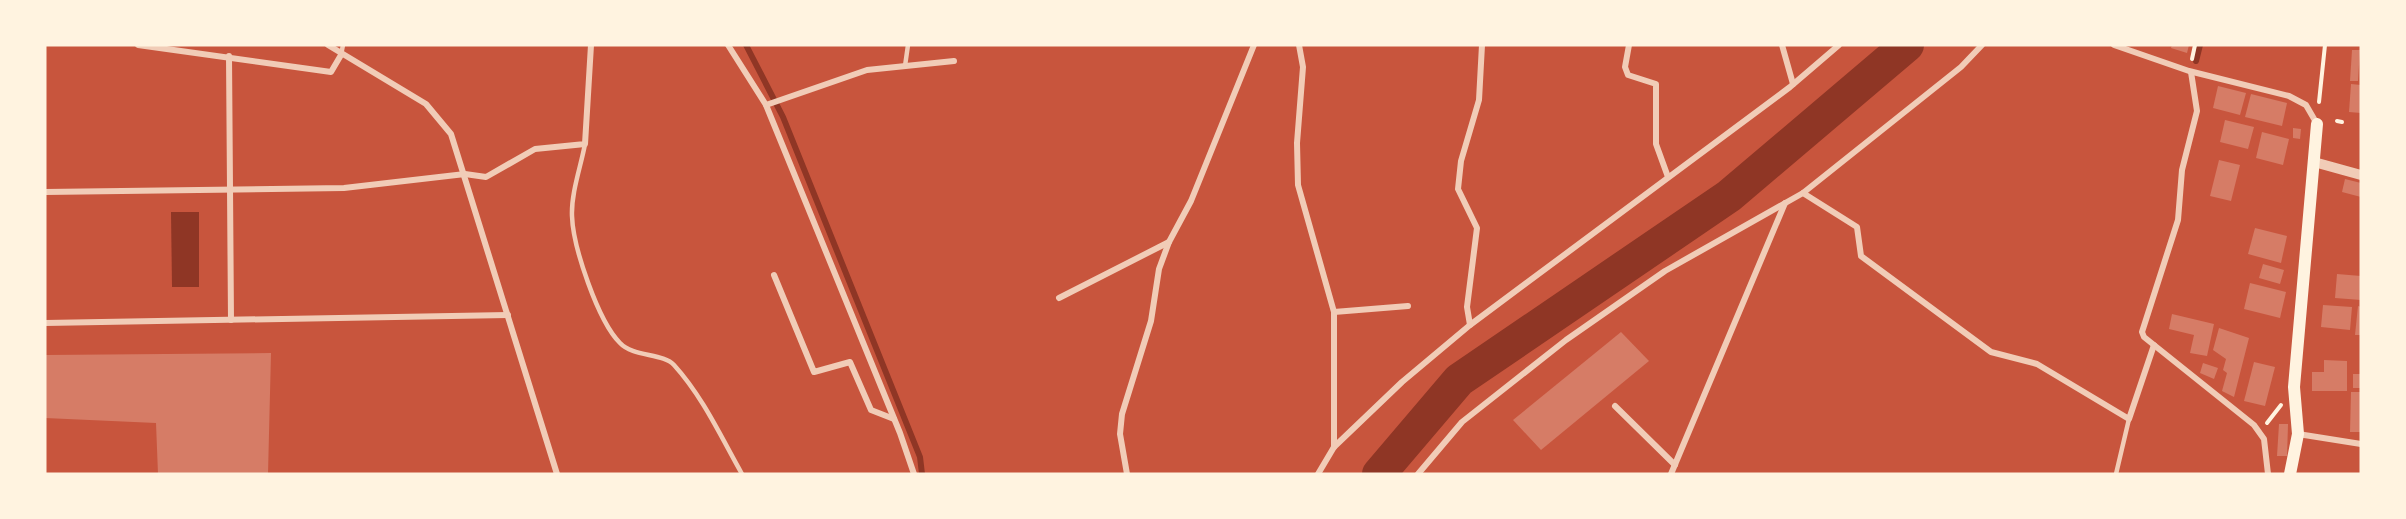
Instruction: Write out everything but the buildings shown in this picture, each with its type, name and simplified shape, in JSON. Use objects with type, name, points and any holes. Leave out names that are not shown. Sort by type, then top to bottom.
[{"type":"main road","points":[[2290,474],[2298,434],[2294,387],[2318,124]]},
{"type":"street","points":[[138,45],[331,72],[341,55]]},
{"type":"street","points":[[327,45],[426,104],[451,134],[557,474]]},
{"type":"street","points":[[45,192],[344,188],[465,174],[486,177],[535,148],[585,144],[591,45]]},
{"type":"street","points":[[728,45],[766,105],[894,419],[914,474]]},
{"type":"street","points":[[1127,474],[1120,434],[1122,414],[1151,321],[1160,269],[1169,242],[1191,201],[1254,45]]},
{"type":"street","points":[[1299,45],[1303,68],[1297,143],[1298,185],[1334,312],[1334,447]]},
{"type":"street","points":[[1470,325],[1467,307],[1477,228],[1458,189],[1461,161],[1479,100],[1482,45]]},
{"type":"street","points":[[1629,45],[1625,67],[1628,75],[1656,84],[1656,144],[1668,177]]},
{"type":"street","points":[[1782,45],[1793,84]]},
{"type":"street","points":[[1318,474],[1334,447],[1402,382],[1470,325],[1793,84],[1839,45]]},
{"type":"street","points":[[1418,474],[1462,422],[1566,340],[1665,271],[1803,193],[1961,67],[1982,45]]},
{"type":"street","points":[[2114,45],[2191,72],[2289,96],[2306,105],[2318,124]]},
{"type":"street","points":[[229,56],[232,190],[231,320]]},
{"type":"street","points":[[766,105],[867,70],[954,61]]},
{"type":"street","points":[[2191,72],[2197,111],[2182,170],[2178,220],[2142,332],[2144,338],[2254,425],[2264,439],[2268,474]]},
{"type":"street","points":[[2314,162],[2361,175]]},
{"type":"street","points":[[1803,193],[1857,227],[1861,256],[1991,352],[2037,364],[2129,419],[2154,345]]},
{"type":"street","points":[[1671,474],[1785,203]]},
{"type":"street","points":[[1059,298],[1169,242]]},
{"type":"street","points":[[774,275],[814,372],[850,362],[871,410],[894,419]]},
{"type":"street","points":[[1334,312],[1408,306]]},
{"type":"street","points":[[45,323],[508,315]]},
{"type":"street","points":[[1615,406],[1675,465]]},
{"type":"street","points":[[2298,434],[2361,444]]},
{"type":"lane","points":[[341,55],[344,45]]},
{"type":"lane","points":[[905,66],[908,45]]},
{"type":"lane","points":[[585,144],[572,215],[576,238],[597,310],[620,343],[632,351],[672,363],[706,410],[742,474]]},
{"type":"lane","points":[[2116,474],[2129,419]]},
{"type":"path","points":[[2318,124],[2325,45]]},
{"type":"path","points":[[2259,433],[2294,387]]},
{"type":"shaded area","points":[[171,212],[199,212],[199,287],[172,287]]},
{"type":"waterway","points":[[746,45],[783,117],[920,457],[922,474]]},
{"type":"waterway","points":[[1379,474],[1459,380],[1729,196],[1907,45]]},
{"type":"waterway","points":[[2196,61],[2200,45]]}]
